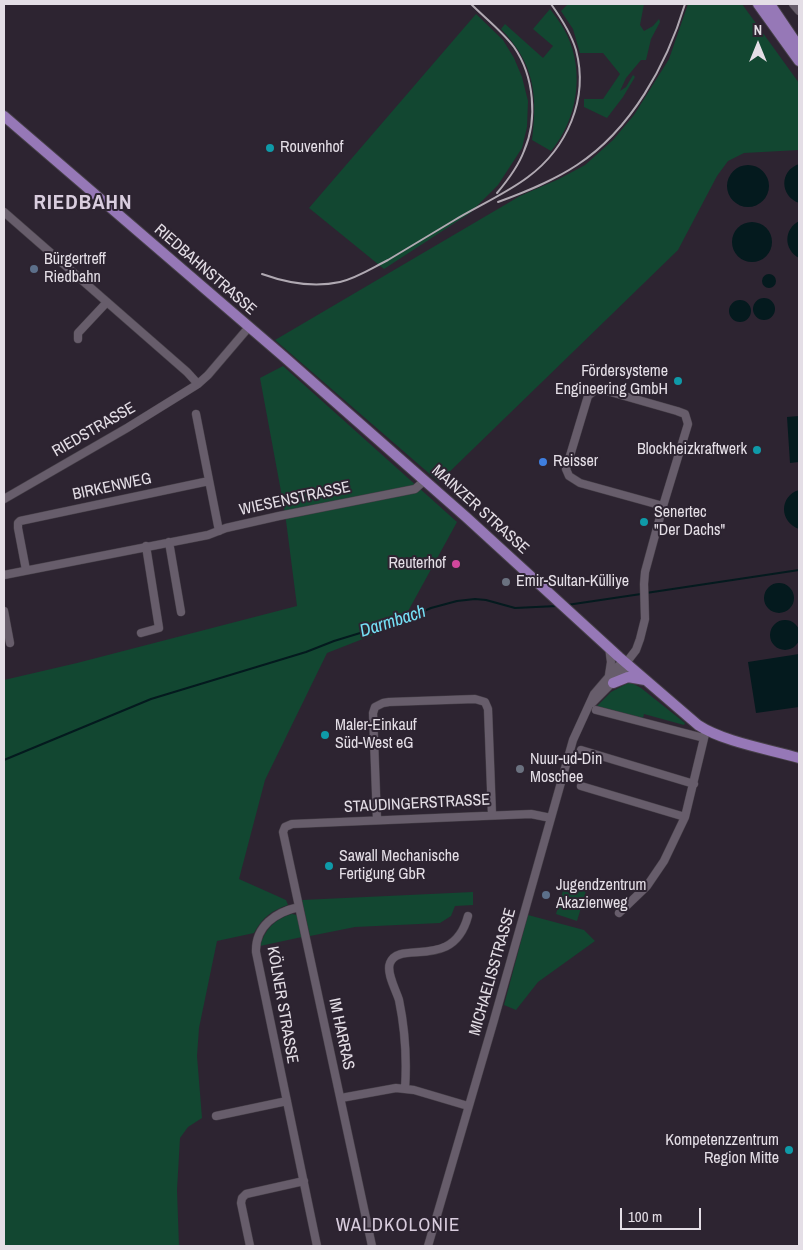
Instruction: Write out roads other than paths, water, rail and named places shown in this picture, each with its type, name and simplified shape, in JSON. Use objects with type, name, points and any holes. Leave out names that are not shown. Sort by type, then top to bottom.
[{"type":"main road","points":[[758,4],[799,61]]},
{"type":"main road","points":[[770,4],[799,47]]},
{"type":"main road","name":"RIEDBAHNSTRASSE","points":[[4,116],[274,348]]},
{"type":"main road","name":"MAINZER STRASSE","points":[[274,348],[569,609],[705,734],[727,738],[799,758]]},
{"type":"main road","points":[[611,679],[628,677],[646,680]]},
{"type":"street","points":[[793,4],[799,11]]},
{"type":"street","points":[[4,212],[198,384]]},
{"type":"street","points":[[78,340],[78,333],[107,302]]},
{"type":"street","name":"RIEDSTRASSE","points":[[4,500],[198,384],[249,327]]},
{"type":"street","name":"MICHAELISSTRASSE","points":[[428,1246],[525,914],[573,740],[588,707],[611,679],[624,671],[626,663],[636,650],[644,628],[645,572],[688,424],[684,414],[677,410],[600,389],[594,391],[588,396],[566,469],[569,476],[580,483],[663,506]]},
{"type":"street","points":[[196,414],[219,531]]},
{"type":"street","name":"BIRKENWEG","points":[[26,570],[18,528],[20,521],[209,481]]},
{"type":"street","name":"WIESENSTRASSE","points":[[4,575],[208,535],[226,528],[279,516],[414,489],[424,481]]},
{"type":"street","points":[[169,542],[181,612]]},
{"type":"street","points":[[141,633],[159,628],[146,546]]},
{"type":"street","points":[[4,611],[10,643]]},
{"type":"street","points":[[610,647],[611,679]]},
{"type":"street","points":[[377,820],[373,713],[375,707],[382,703],[476,699],[485,702],[488,709],[492,815]]},
{"type":"street","points":[[596,710],[705,734],[685,817],[664,861],[647,886],[619,913]]},
{"type":"street","points":[[581,750],[694,784]]},
{"type":"street","points":[[581,786],[685,817]]},
{"type":"street","name":"STAUDINGERSTRASSE","points":[[285,827],[292,824],[492,815],[532,814],[551,818]]},
{"type":"street","name":"IM HARRAS","points":[[285,827],[283,832],[372,1246]]},
{"type":"street","name":"KÖLNER STRASSE","points":[[300,907],[285,911],[270,920],[260,932],[256,944],[258,964],[317,1246]]},
{"type":"street","points":[[405,1089],[406,1055],[403,1023],[390,973],[390,964],[393,958],[399,954],[433,951],[447,947],[462,933],[468,916]]},
{"type":"street","points":[[341,1098],[385,1089],[405,1089],[427,1093],[468,1106]]},
{"type":"street","points":[[216,1116],[286,1101]]},
{"type":"street","points":[[250,1246],[241,1203],[242,1198],[246,1194],[304,1181]]},
{"type":"waterway","name":"Darmbach","points":[[646,593],[799,570]]},
{"type":"waterway","name":"Darmbach","points":[[567,605],[641,594]]},
{"type":"waterway","name":"Darmbach","points":[[4,760],[151,699],[306,652],[334,641],[406,619],[431,608],[457,601],[475,599],[515,608],[557,606]]},
{"type":"railway","points":[[471,4],[514,47],[526,71],[532,98],[531,125],[524,151],[512,173],[497,193]]},
{"type":"railway","points":[[262,274],[291,282],[320,285],[352,278],[388,260],[511,189],[542,165],[554,152],[572,121],[577,104],[579,86],[579,68],[574,44],[551,4]]},
{"type":"railway","points":[[498,202],[539,186],[568,171],[614,134],[644,94],[657,72],[668,50],[685,4]]},
{"type":"place","name":"Rouvenhof","points":[[270,148]]},
{"type":"place","name":"Bürgertreff Riedbahn","points":[[34,269]]},
{"type":"place","name":"Fördersysteme Engineering GmbH","points":[[678,381]]},
{"type":"place","name":"Blockheizkraftwerk","points":[[757,450]]},
{"type":"place","name":"Reisser","points":[[543,462]]},
{"type":"place","name":"Senertec \"Der Dachs\"","points":[[644,522]]},
{"type":"place","name":"Reuterhof","points":[[456,564]]},
{"type":"place","name":"Emir-Sultan-Külliye","points":[[506,582]]},
{"type":"place","name":"Maler-Einkauf Süd-West eG","points":[[325,735]]},
{"type":"place","name":"Nuur-ud-Din Moschee","points":[[520,769]]},
{"type":"place","name":"Sawall Mechanische Fertigung GbR","points":[[329,866]]},
{"type":"place","name":"Jugendzentrum Akazienweg","points":[[546,895]]},
{"type":"place","name":"Kompetenzzentrum Region Mitte","points":[[789,1150]]},
{"type":"district","name":"RIEDBAHN","points":[[83,203]]},
{"type":"district","name":"WALDKOLONIE","points":[[398,1226]]}]
